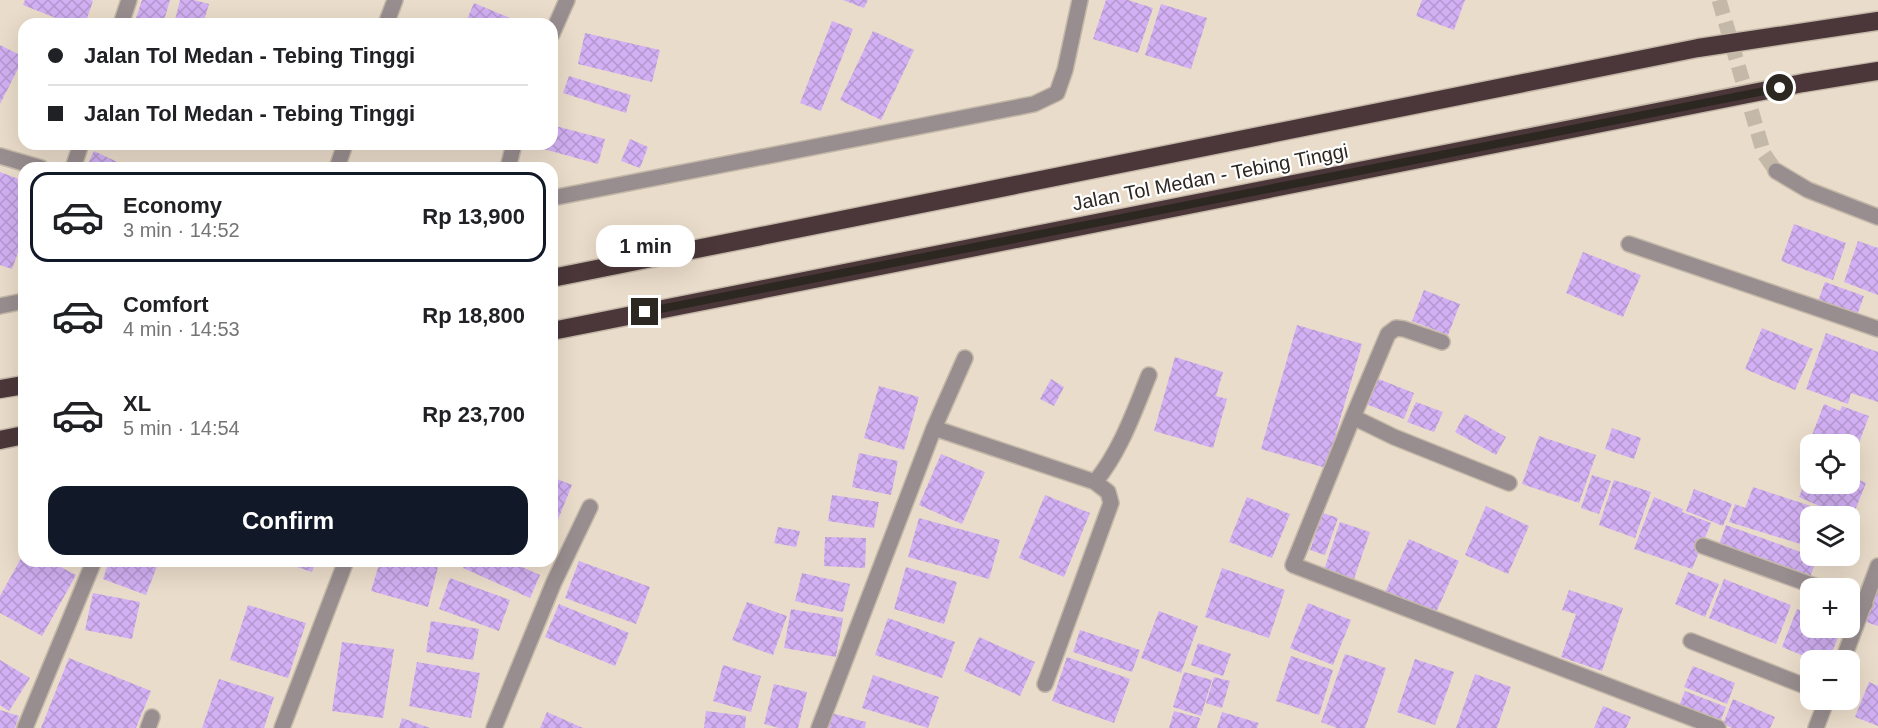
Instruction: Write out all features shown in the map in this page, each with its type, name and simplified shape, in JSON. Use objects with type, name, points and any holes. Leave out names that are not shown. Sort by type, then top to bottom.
[{"type":"highway","name":"Jalan Tol Medan - Tebing Tinggi","points":[[558,277],[1686,50],[1878,21]]},
{"type":"highway","name":"Jalan Tol Medan - Tebing Tinggi","points":[[558,330],[1792,85],[1878,71]]},
{"type":"highway","points":[[0,389],[18,386]]},
{"type":"highway","points":[[0,440],[18,436]]},
{"type":"street","points":[[123,18],[129,0]]},
{"type":"street","points":[[388,18],[395,0]]},
{"type":"street","points":[[558,20],[567,0]]},
{"type":"street","points":[[558,197],[1034,104],[1057,93],[1065,70],[1080,0]]},
{"type":"street","points":[[0,156],[20,162]]},
{"type":"street","points":[[1776,171],[1808,190],[1878,217]]},
{"type":"street","points":[[1629,244],[1878,329]]},
{"type":"street","points":[[0,306],[18,302]]},
{"type":"street","points":[[1442,342],[1404,329],[1396,328],[1388,334],[1293,565],[1718,728]]},
{"type":"street","points":[[819,728],[934,428],[965,358]]},
{"type":"street","points":[[1095,483],[1104,472],[1127,428],[1149,375]]},
{"type":"street","points":[[1353,417],[1394,437],[1509,483]]},
{"type":"street","points":[[934,428],[1095,483],[1108,492],[1112,503],[1045,684]]},
{"type":"street","points":[[494,728],[554,582],[590,507]]},
{"type":"street","points":[[1703,546],[1800,581]]},
{"type":"street","points":[[1847,650],[1878,566]]},
{"type":"street","points":[[25,728],[92,567]]},
{"type":"street","points":[[282,728],[344,567]]},
{"type":"street","points":[[1860,602],[1865,604]]},
{"type":"street","points":[[1691,641],[1800,684]]},
{"type":"street","points":[[1816,728],[1823,710]]},
{"type":"building","points":[[25,0],[93,1],[87,18],[56,18],[23,5]]},
{"type":"building","points":[[142,0],[170,0],[165,18],[136,18]]},
{"type":"building","points":[[180,0],[194,0],[209,4],[205,18],[176,18]]},
{"type":"building","points":[[843,0],[868,0],[864,8]]},
{"type":"building","points":[[1106,0],[1128,0],[1153,8],[1138,53],[1093,39]]},
{"type":"building","points":[[1422,0],[1465,0],[1454,30],[1416,16]]},
{"type":"building","points":[[474,3],[510,18],[468,18]]},
{"type":"building","points":[[1161,4],[1207,18],[1191,69],[1145,55]]},
{"type":"building","points":[[832,21],[853,29],[821,111],[800,103]]},
{"type":"building","points":[[873,31],[914,50],[881,120],[840,100]]},
{"type":"building","points":[[585,33],[660,50],[652,82],[578,64]]},
{"type":"building","points":[[0,45],[18,54],[18,69],[0,104]]},
{"type":"building","points":[[569,76],[631,95],[626,113],[563,93]]},
{"type":"building","points":[[558,127],[605,139],[598,164],[547,150],[558,150]]},
{"type":"building","points":[[630,139],[648,147],[640,168],[621,161]]},
{"type":"building","points":[[94,151],[117,162],[89,162]]},
{"type":"building","points":[[0,172],[18,179],[18,252],[12,269],[0,265]]},
{"type":"building","points":[[1794,224],[1846,243],[1833,280],[1781,261]]},
{"type":"building","points":[[1858,241],[1878,248],[1878,295],[1844,282]]},
{"type":"building","points":[[1583,252],[1641,275],[1623,317],[1566,293]]},
{"type":"building","points":[[1825,282],[1864,296],[1855,321],[1816,307]]},
{"type":"building","points":[[1424,290],[1460,304],[1448,335],[1412,321]]},
{"type":"building","points":[[1297,325],[1362,344],[1326,468],[1261,449]]},
{"type":"building","points":[[1762,328],[1813,349],[1795,390],[1745,369]]},
{"type":"building","points":[[1826,333],[1878,352],[1878,402],[1851,393],[1848,404],[1806,389]]},
{"type":"building","points":[[1175,357],[1223,372],[1216,396],[1227,399],[1213,448],[1154,431]]},
{"type":"building","points":[[1376,378],[1414,393],[1404,419],[1366,404]]},
{"type":"building","points":[[1051,379],[1064,387],[1054,406],[1040,399]]},
{"type":"building","points":[[879,386],[919,397],[904,450],[864,438]]},
{"type":"building","points":[[1416,402],[1443,412],[1434,432],[1407,422]]},
{"type":"building","points":[[1824,404],[1840,411],[1842,406],[1869,416],[1860,440],[1860,434],[1812,434]]},
{"type":"building","points":[[1465,414],[1506,437],[1496,455],[1455,432]]},
{"type":"building","points":[[1612,428],[1641,438],[1634,459],[1605,449]]},
{"type":"building","points":[[1539,436],[1596,455],[1579,503],[1522,484]]},
{"type":"building","points":[[859,453],[898,461],[891,495],[852,487]]},
{"type":"building","points":[[941,454],[985,472],[962,524],[919,505]]},
{"type":"building","points":[[1592,475],[1611,481],[1599,514],[1581,508]]},
{"type":"building","points":[[558,479],[572,485],[558,520]]},
{"type":"building","points":[[1614,480],[1651,492],[1635,538],[1599,525]]},
{"type":"building","points":[[1860,480],[1866,483],[1857,506],[1819,506],[1799,497],[1800,494],[1860,494]]},
{"type":"building","points":[[1753,487],[1811,506],[1800,506],[1800,544],[1729,522],[1735,504],[1745,508]]},
{"type":"building","points":[[1694,489],[1732,504],[1723,526],[1686,511]]},
{"type":"building","points":[[832,495],[879,502],[874,528],[828,521]]},
{"type":"building","points":[[1045,495],[1090,513],[1064,577],[1019,558]]},
{"type":"building","points":[[1247,497],[1290,514],[1272,558],[1229,542]]},
{"type":"building","points":[[1654,497],[1683,509],[1682,512],[1711,523],[1692,569],[1634,549]]},
{"type":"building","points":[[1486,506],[1529,526],[1508,574],[1465,555]]},
{"type":"building","points":[[1323,513],[1338,518],[1325,555],[1310,550]]},
{"type":"building","points":[[919,518],[1000,540],[989,579],[908,557]]},
{"type":"building","points":[[1340,522],[1370,532],[1354,579],[1324,570]]},
{"type":"building","points":[[1726,525],[1800,552],[1800,566],[1814,566],[1810,578],[1800,578],[1800,580],[1717,550]]},
{"type":"building","points":[[778,527],[800,531],[796,547],[774,543]]},
{"type":"building","points":[[825,537],[866,538],[865,568],[824,566]]},
{"type":"building","points":[[1409,539],[1459,561],[1434,617],[1384,595]]},
{"type":"building","points":[[579,561],[650,587],[636,624],[565,598]]},
{"type":"building","points":[[18,564],[18,567],[61,567],[76,575],[42,636],[0,613],[0,596]]},
{"type":"building","points":[[107,567],[157,567],[146,595],[103,579]]},
{"type":"building","points":[[297,567],[314,567],[312,572]]},
{"type":"building","points":[[378,567],[438,567],[428,607],[371,591]]},
{"type":"building","points":[[522,567],[540,575],[530,598],[463,568]]},
{"type":"building","points":[[906,567],[957,582],[944,624],[894,609]]},
{"type":"building","points":[[1222,568],[1285,590],[1269,638],[1205,617]]},
{"type":"building","points":[[1688,572],[1719,584],[1705,617],[1675,604]]},
{"type":"building","points":[[802,573],[850,584],[843,612],[795,601]]},
{"type":"building","points":[[450,578],[510,600],[499,631],[439,609]]},
{"type":"building","points":[[1724,579],[1791,605],[1776,644],[1709,618]]},
{"type":"building","points":[[1878,583],[1878,626],[1863,621]]},
{"type":"building","points":[[1569,590],[1623,608],[1602,671],[1561,657],[1576,614],[1562,610]]},
{"type":"building","points":[[93,593],[140,602],[132,639],[85,630]]},
{"type":"building","points":[[747,602],[787,616],[773,655],[732,640]]},
{"type":"building","points":[[1308,603],[1351,620],[1333,665],[1290,648]]},
{"type":"building","points":[[559,604],[629,633],[615,666],[545,637]]},
{"type":"building","points":[[248,605],[306,623],[288,678],[230,660]]},
{"type":"building","points":[[791,609],[843,618],[836,657],[784,648]]},
{"type":"building","points":[[1797,609],[1800,610],[1800,638],[1838,638],[1833,650],[1800,650],[1800,654],[1782,647]]},
{"type":"building","points":[[1159,611],[1198,626],[1181,673],[1141,658]]},
{"type":"building","points":[[888,618],[955,642],[942,678],[875,655]]},
{"type":"building","points":[[431,621],[479,629],[473,660],[426,652]]},
{"type":"building","points":[[1080,630],[1140,650],[1132,672],[1073,652]]},
{"type":"building","points":[[979,637],[1035,662],[1020,696],[964,671]]},
{"type":"building","points":[[342,642],[394,649],[383,718],[332,711]]},
{"type":"building","points":[[1198,643],[1231,654],[1223,676],[1191,665]]},
{"type":"building","points":[[1345,654],[1386,668],[1365,728],[1337,728],[1321,722]]},
{"type":"building","points":[[1291,656],[1333,670],[1319,715],[1276,701]]},
{"type":"building","points":[[1067,657],[1130,679],[1114,723],[1052,701]]},
{"type":"building","points":[[69,658],[151,691],[136,728],[41,728]]},
{"type":"building","points":[[1415,659],[1454,672],[1435,725],[1397,712]]},
{"type":"building","points":[[0,660],[30,678],[9,711],[0,705]]},
{"type":"building","points":[[417,662],[480,673],[471,718],[409,706]]},
{"type":"building","points":[[723,665],[761,676],[751,712],[713,701]]},
{"type":"building","points":[[1693,666],[1735,683],[1727,704],[1684,687]]},
{"type":"building","points":[[1184,672],[1212,680],[1201,716],[1173,707]]},
{"type":"building","points":[[1475,674],[1511,687],[1497,728],[1456,728]]},
{"type":"building","points":[[873,675],[939,697],[928,728],[862,708]]},
{"type":"building","points":[[1214,677],[1230,681],[1222,708],[1206,703]]},
{"type":"building","points":[[219,679],[274,697],[264,728],[202,728]]},
{"type":"building","points":[[1869,682],[1878,686],[1878,726],[1855,717],[1860,710]]},
{"type":"building","points":[[774,684],[807,692],[798,728],[779,728],[764,724]]},
{"type":"building","points":[[1685,691],[1726,707],[1718,727],[1677,711]]},
{"type":"building","points":[[1733,699],[1775,717],[1770,728],[1732,728],[1723,724]]},
{"type":"building","points":[[1603,706],[1631,717],[1626,728],[1594,728]]},
{"type":"building","points":[[0,710],[19,716],[15,728],[0,728]]},
{"type":"building","points":[[706,711],[746,716],[745,728],[704,728]]},
{"type":"building","points":[[1174,711],[1200,718],[1197,728],[1169,728]]},
{"type":"building","points":[[547,712],[583,728],[540,728]]},
{"type":"building","points":[[1222,712],[1259,723],[1257,728],[1217,728]]},
{"type":"building","points":[[831,713],[866,722],[865,728],[827,728]]},
{"type":"building","points":[[402,718],[430,728],[399,728]]},
{"type":"tunnel","points":[[1719,0],[1764,154],[1776,171]]},
{"type":"route","points":[[645,312],[1780,88]]}]
